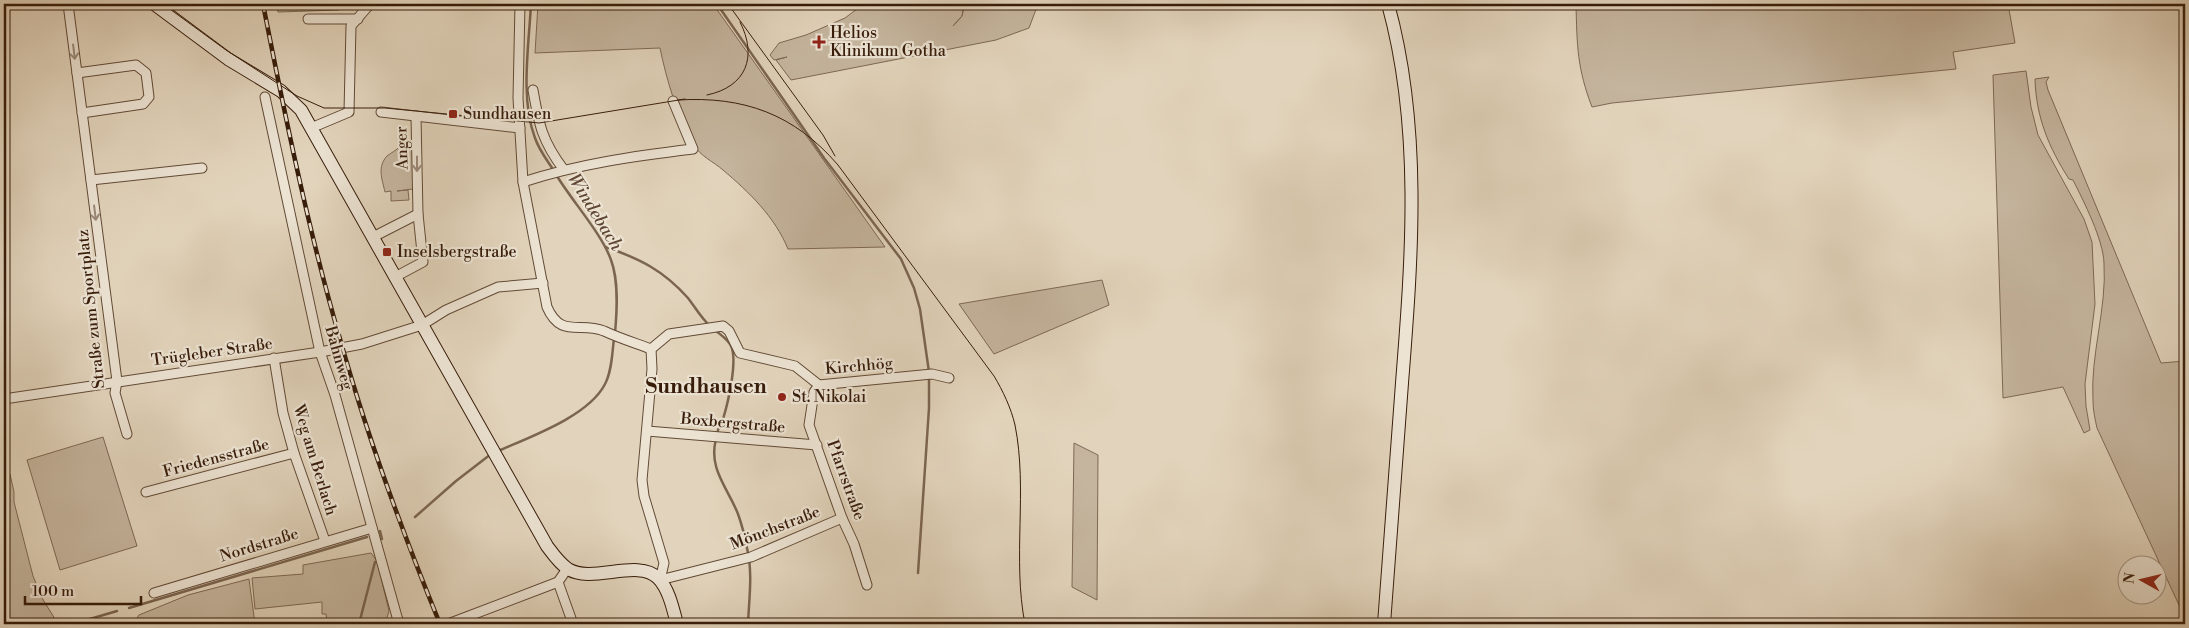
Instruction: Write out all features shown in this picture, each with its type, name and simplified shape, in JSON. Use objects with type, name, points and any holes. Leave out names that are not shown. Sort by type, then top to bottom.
[{"type":"street","name":"Straße zum Sportplatz","points":[[68,4],[117,381],[115,393],[127,434]]},
{"type":"street","points":[[154,4],[218,52],[281,91],[301,110],[547,546],[568,569],[580,573],[646,572],[660,580],[672,605],[678,624]]},
{"type":"street","points":[[311,128],[349,112],[351,26],[370,4]]},
{"type":"street","points":[[520,4],[518,67],[523,182],[547,307],[556,321],[569,328],[598,329],[651,349],[653,357],[642,480],[644,496],[664,563],[660,580]]},
{"type":"street","points":[[1384,624],[1411,262],[1412,175],[1401,66],[1388,4]]},
{"type":"street","points":[[308,19],[358,19]]},
{"type":"street","points":[[77,73],[136,65],[146,73],[148,102],[82,113]]},
{"type":"street","points":[[532,90],[540,128],[558,171]]},
{"type":"street","name":"Bahnweg","points":[[265,97],[320,352],[399,624]]},
{"type":"street","points":[[523,182],[558,171],[612,160],[692,149],[673,101]]},
{"type":"street","name":"Anger","points":[[381,112],[416,116],[418,214],[423,262],[395,277]]},
{"type":"street","points":[[416,116],[520,128]]},
{"type":"street","points":[[91,180],[202,168]]},
{"type":"street","points":[[373,237],[418,214]]},
{"type":"street","name":"Trügleber Straße","points":[[4,399],[320,352],[362,344],[422,325],[446,310],[498,287],[543,283]]},
{"type":"street","name":"Kirchhög","points":[[651,349],[669,334],[723,326],[729,331],[740,353],[795,366],[819,385],[928,374],[950,378]]},
{"type":"street","name":"Weg am Berlach","points":[[274,358],[283,413],[294,453],[325,541]]},
{"type":"street","name":"Pfarrstraße","points":[[819,385],[814,392],[809,424],[842,518],[854,544],[867,585]]},
{"type":"street","name":"Boxbergstraße","points":[[646,431],[817,445]]},
{"type":"street","name":"Friedensstraße","points":[[146,492],[294,453]]},
{"type":"street","name":"Mönchstraße","points":[[660,580],[749,557],[842,518]]},
{"type":"street","name":"Nordstraße","points":[[154,593],[372,528]]},
{"type":"street","points":[[448,624],[558,582],[568,569]]},
{"type":"street","points":[[558,582],[573,624]]},
{"type":"shaded area","points":[[276,4],[343,4],[339,10],[278,12]]},
{"type":"shaded area","points":[[538,4],[713,4],[885,247],[788,249],[776,226],[752,196],[733,178],[707,159],[694,145],[673,98],[660,48],[535,53]]},
{"type":"shaded area","points":[[854,4],[964,4],[962,16],[965,4],[1038,4],[1029,28],[996,40],[791,80],[776,60],[787,57],[774,60],[770,55],[779,43],[806,35],[845,18],[857,9]]},
{"type":"shaded area","points":[[1576,4],[2008,4],[2015,43],[1953,52],[1956,69],[1612,103],[1592,107],[1583,80],[1579,56]]},
{"type":"shaded area","points":[[2026,71],[2031,107],[2038,135],[2084,219],[2092,242],[2095,304],[2085,384],[2090,430],[2084,433],[2063,387],[2003,398],[1993,75]]},
{"type":"shaded area","points":[[2049,77],[2046,82],[2048,90],[2161,363],[2185,361],[2185,618],[2166,577],[2166,556],[2156,556],[2097,428],[2093,408],[2093,384],[2103,298],[2103,253],[2097,232],[2073,180],[2069,179],[2055,156],[2045,132],[2038,106],[2035,79]]},
{"type":"shaded area","points":[[414,144],[413,189],[397,191],[408,190],[409,200],[391,201],[391,191],[385,192],[381,173],[382,164],[387,156],[400,146]]},
{"type":"shaded area","points":[[1102,280],[1109,305],[994,354],[959,304]]},
{"type":"shaded area","points":[[103,437],[137,546],[60,570],[27,460]]},
{"type":"shaded area","points":[[1074,443],[1098,455],[1097,600],[1072,587]]},
{"type":"shaded area","points":[[4,474],[10,474],[14,502],[33,576],[42,598],[55,619],[40,624],[4,624]]},
{"type":"shaded area","points":[[371,553],[377,561],[389,611],[385,624],[358,619],[357,624],[327,624],[326,614],[322,614],[322,602],[255,609],[252,578],[303,574],[303,565]]},
{"type":"shaded area","points":[[249,579],[255,624],[133,624],[139,615],[188,595]]},
{"type":"waterway","name":"Windebach","points":[[531,4],[527,72],[530,123],[543,155],[554,171]]},
{"type":"waterway","points":[[717,4],[824,158],[901,259],[914,288],[920,309],[929,372]]},
{"type":"waterway","name":"Windebach","points":[[557,176],[601,239],[614,268],[617,306],[615,333]]},
{"type":"waterway","points":[[606,247],[630,256],[660,273],[679,288],[710,326]]},
{"type":"waterway","points":[[714,329],[729,343],[733,353],[727,403],[717,434]]},
{"type":"waterway","name":"Windebach","points":[[498,451],[558,424],[586,406],[605,384],[609,373],[614,339]]},
{"type":"waterway","points":[[918,573],[929,408],[929,377]]},
{"type":"waterway","points":[[716,439],[714,450],[717,469],[738,514],[749,557],[748,624]]},
{"type":"waterway","name":"Windebach","points":[[415,517],[456,481],[491,454]]},
{"type":"waterway","name":"Windebach","points":[[380,531],[382,539]]},
{"type":"waterway","points":[[129,608],[367,537]]},
{"type":"waterway","name":"Windebach","points":[[359,624],[375,562]]},
{"type":"waterway","points":[[73,624],[117,611]]},
{"type":"tram line","points":[[163,4],[226,50],[297,96],[324,108],[385,108],[539,123],[685,99]]},
{"type":"tram line","points":[[728,4],[823,135],[835,156]]},
{"type":"tram line","points":[[707,95],[731,85],[745,69],[748,47],[740,22]]},
{"type":"tram line","points":[[678,100],[725,101],[746,105],[785,121],[821,147],[838,165],[994,376],[1011,412],[1019,450],[1020,575],[1025,624]]},
{"type":"railway","points":[[263,4],[307,214],[328,298],[386,483],[440,624]]},
{"type":"place","name":"Helios Klinikum Gotha","points":[[819,42]]},
{"type":"place","name":"Sundhausen","points":[[453,114]]},
{"type":"place","name":"Inselsbergstraße","points":[[387,252]]},
{"type":"place","name":"St. Nikolai","points":[[782,397]]},
{"type":"district","name":"Sundhausen","points":[[706,387]]}]
